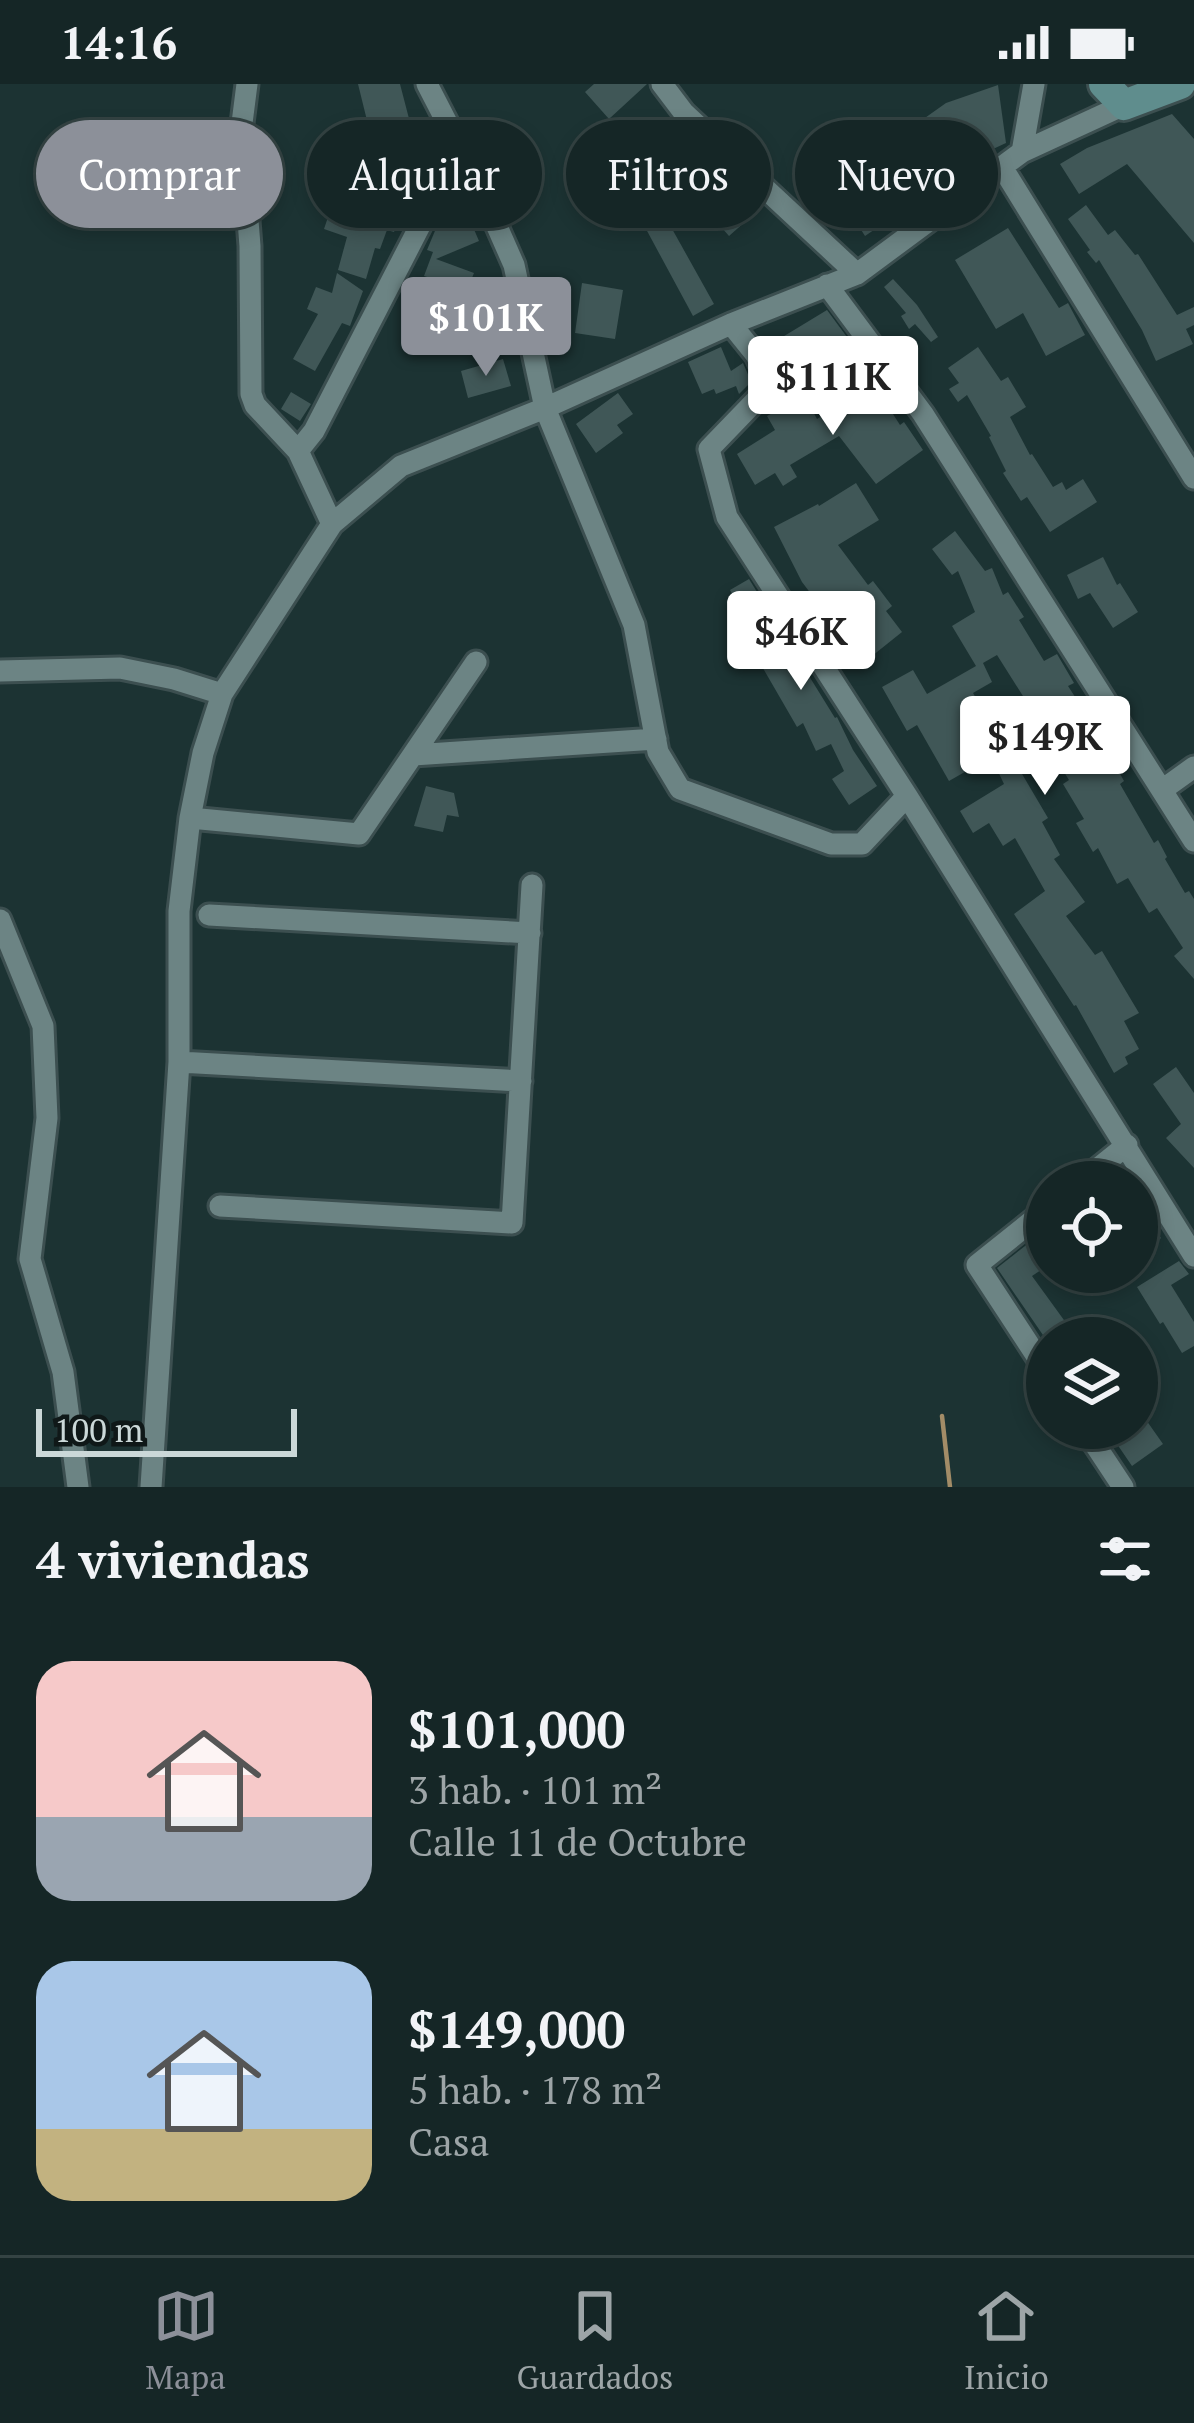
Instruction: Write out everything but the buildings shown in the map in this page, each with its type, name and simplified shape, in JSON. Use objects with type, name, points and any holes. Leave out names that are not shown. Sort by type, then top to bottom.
[{"type":"street","points":[[247,84],[241,131],[250,246],[251,394],[298,451],[332,524]]},
{"type":"street","points":[[427,84],[445,120]]},
{"type":"street","points":[[662,84],[683,113],[857,274]]},
{"type":"street","points":[[1022,152],[1034,84]]},
{"type":"street","points":[[151,1487],[179,1062],[179,911],[190,818],[203,753],[222,694],[332,524],[401,466],[857,274],[1002,166],[1114,94],[1180,84]]},
{"type":"street","points":[[1002,166],[1194,478]]},
{"type":"street","points":[[298,451],[314,431],[419,228]]},
{"type":"street","points":[[497,228],[514,265],[544,408],[634,625],[658,752],[680,789],[831,844],[862,844],[908,796]]},
{"type":"street","points":[[827,285],[923,414],[1194,841]]},
{"type":"street","points":[[731,324],[756,355],[766,377],[763,392],[709,449],[727,518],[908,796],[1194,1256]]},
{"type":"street","points":[[190,818],[359,834],[476,662]]},
{"type":"street","points":[[0,671],[119,668],[222,694]]},
{"type":"street","points":[[413,755],[656,739]]},
{"type":"street","points":[[1162,790],[1194,767]]},
{"type":"street","points":[[220,1206],[512,1222],[532,885]]},
{"type":"street","points":[[208,915],[530,933]]},
{"type":"street","points":[[0,920],[44,1026],[47,1118],[30,1258],[64,1372],[78,1487]]},
{"type":"street","points":[[179,1062],[521,1081]]},
{"type":"street","points":[[1107,1161],[1127,1145]]},
{"type":"street","points":[[1026,1226],[977,1265],[1026,1340]]},
{"type":"street","points":[[1098,1449],[1123,1487]]},
{"type":"waterway","points":[[942,1416],[950,1487]]}]
